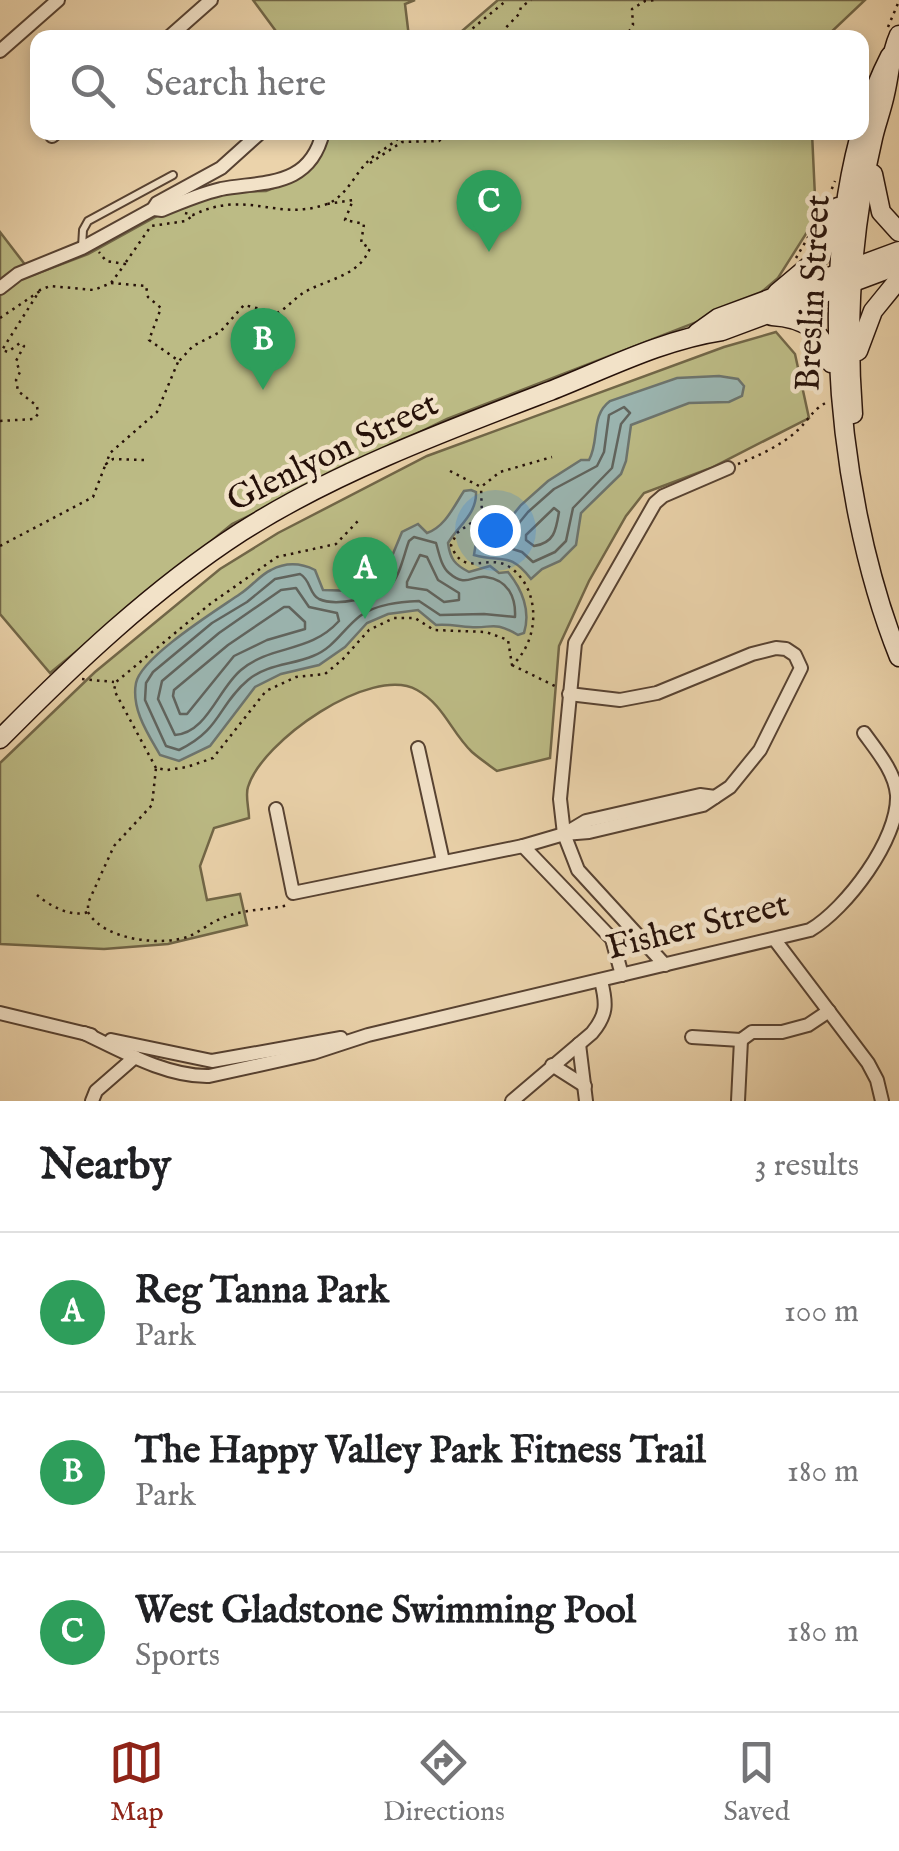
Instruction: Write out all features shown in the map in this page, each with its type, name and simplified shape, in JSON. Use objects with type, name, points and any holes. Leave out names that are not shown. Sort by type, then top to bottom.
[{"type":"main road","points":[[869,134],[886,91],[890,56],[899,35]]},
{"type":"main road","points":[[866,142],[875,196],[881,212],[899,232]]},
{"type":"main road","points":[[840,390],[818,332],[767,308],[821,256],[866,142]]},
{"type":"main road","name":"Breslin Street","points":[[866,142],[846,213],[847,278],[840,390],[853,479],[874,578],[899,658]]},
{"type":"main road","name":"Glenlyon Street","points":[[847,278],[899,251]]},
{"type":"main road","name":"Glenlyon Street","points":[[0,738],[52,686],[202,560],[296,501],[446,431],[692,336],[718,318],[767,308],[847,278],[899,265]]},
{"type":"main road","points":[[840,390],[864,328],[899,279]]},
{"type":"street","points":[[0,52],[58,0]]},
{"type":"street","points":[[177,30],[211,0]]},
{"type":"street","points":[[153,209],[157,203],[221,168],[252,140]]},
{"type":"street","points":[[0,288],[18,274],[88,244],[153,209],[224,189],[264,186],[285,179],[312,155],[319,140]]},
{"type":"street","points":[[0,275],[18,274]]},
{"type":"street","points":[[665,965],[578,870],[564,834],[560,800],[568,694],[577,636],[655,503],[728,468]]},
{"type":"street","points":[[276,809],[292,898],[702,805],[730,787],[760,750],[801,668],[795,655],[776,648],[657,693],[620,700],[568,694]]},
{"type":"street","name":"Fisher Street","points":[[84,1034],[135,1057],[192,1075],[209,1076],[313,1054],[368,1035],[810,930],[841,908],[856,891],[885,838],[897,793],[892,776],[864,734]]},
{"type":"street","points":[[418,748],[443,861]]},
{"type":"street","points":[[523,846],[612,939],[622,976]]},
{"type":"street","points":[[775,940],[868,1063],[882,1101]]},
{"type":"street","points":[[512,1101],[603,1020],[606,1001],[601,981]]},
{"type":"street","points":[[692,1037],[741,1040],[752,1032],[794,1030],[829,1011]]},
{"type":"street","name":"Fisher Street","points":[[0,1013],[212,1061],[309,1041],[368,1035]]},
{"type":"street","points":[[738,1101],[741,1040]]},
{"type":"street","points":[[579,1044],[586,1101]]},
{"type":"street","points":[[92,1101],[96,1091],[135,1057]]},
{"type":"street","points":[[552,1065],[585,1086]]},
{"type":"lane","points":[[88,244],[83,230],[88,221],[173,175]]},
{"type":"path","points":[[471,30],[507,0]]},
{"type":"path","points":[[504,30],[531,0]]},
{"type":"path","points":[[631,30],[636,4],[657,0]]},
{"type":"path","points":[[327,204],[343,194],[365,166],[396,140]]},
{"type":"path","points":[[365,166],[402,142],[439,140]]},
{"type":"path","points":[[824,209],[839,172]]},
{"type":"path","points":[[0,545],[93,497],[110,453],[157,412],[179,361],[194,346],[220,332],[244,305],[277,313],[306,291],[350,272],[370,248],[361,242],[364,224],[345,220],[353,200],[278,210],[240,202],[214,205],[186,221],[151,226],[112,283]]},
{"type":"path","points":[[173,205],[193,216]]},
{"type":"path","points":[[792,265],[819,218]]},
{"type":"path","points":[[88,244],[102,259],[126,264]]},
{"type":"path","points":[[0,318],[50,286],[94,290],[112,283],[146,286],[148,297],[160,308],[149,340],[179,361]]},
{"type":"path","points":[[0,420],[34,419],[38,414],[37,406],[18,391],[16,380],[20,372],[16,362],[24,346],[20,343],[8,352],[2,350],[40,290]]},
{"type":"path","points":[[728,468],[759,456],[797,430],[814,408],[840,390]]},
{"type":"path","points":[[481,488],[500,472],[552,457]]},
{"type":"path","points":[[106,464],[113,459],[144,460]]},
{"type":"path","points":[[450,471],[481,488]]},
{"type":"path","points":[[481,488],[482,514],[458,533],[451,545],[456,558],[463,562],[496,560],[521,579],[534,621],[526,653],[512,665]]},
{"type":"path","points":[[292,898],[226,916],[189,936],[172,940],[134,940],[98,924],[88,912],[88,903],[114,846],[152,805],[156,768],[114,690],[116,682],[210,604],[277,557],[336,544],[358,521]]},
{"type":"path","points":[[156,768],[178,769],[213,758],[266,691],[296,678],[324,674],[344,660],[369,630],[394,618],[415,618],[434,630],[486,632],[508,640],[512,665]]},
{"type":"path","points":[[512,665],[538,675],[568,694]]},
{"type":"path","points":[[81,679],[116,682]]},
{"type":"path","points":[[37,895],[50,905],[78,915],[88,912]]},
{"type":"shaded area","points":[[253,0],[415,0],[405,4],[408,30],[275,30]]},
{"type":"shaded area","points":[[498,0],[865,0],[833,30],[463,30]]},
{"type":"shaded area","points":[[327,140],[812,140],[816,218],[778,278],[751,301],[447,419],[232,524],[50,673],[0,614],[0,232],[33,275],[88,254],[168,210],[226,192],[266,191],[292,181],[309,168]]},
{"type":"shaded area","points":[[776,332],[795,354],[809,418],[711,468],[644,493],[626,516],[589,581],[559,646],[550,758],[497,771],[472,752],[426,696],[397,685],[373,688],[320,712],[273,749],[247,790],[249,818],[214,828],[200,866],[207,900],[240,894],[247,925],[168,944],[104,949],[0,944],[0,763],[95,672],[220,569],[278,533],[427,456],[724,347]]},
{"type":"water","points":[[677,378],[738,379],[744,386],[742,396],[729,402],[689,403],[631,425],[621,474],[581,513],[576,545],[560,561],[531,579],[511,561],[474,555],[476,542],[500,531],[548,481],[581,460],[589,460],[597,421],[610,401]]},
{"type":"water","points":[[464,491],[476,492],[473,507],[448,543],[450,553],[469,572],[490,566],[499,573],[508,572],[524,601],[524,633],[518,635],[498,626],[436,625],[418,610],[388,614],[367,623],[345,647],[319,665],[281,674],[255,687],[210,746],[179,761],[160,755],[142,721],[135,693],[141,672],[165,648],[277,567],[293,564],[315,570],[323,590],[357,591],[383,578],[402,532],[418,524],[427,533],[433,530]]},
{"type":"place","name":"West Gladstone Swimming Pool","points":[[489,252]]},
{"type":"place","name":"The Happy Valley Park Fitness Trail","points":[[263,390]]},
{"type":"place","name":"Reg Tanna Park","points":[[365,619]]}]
